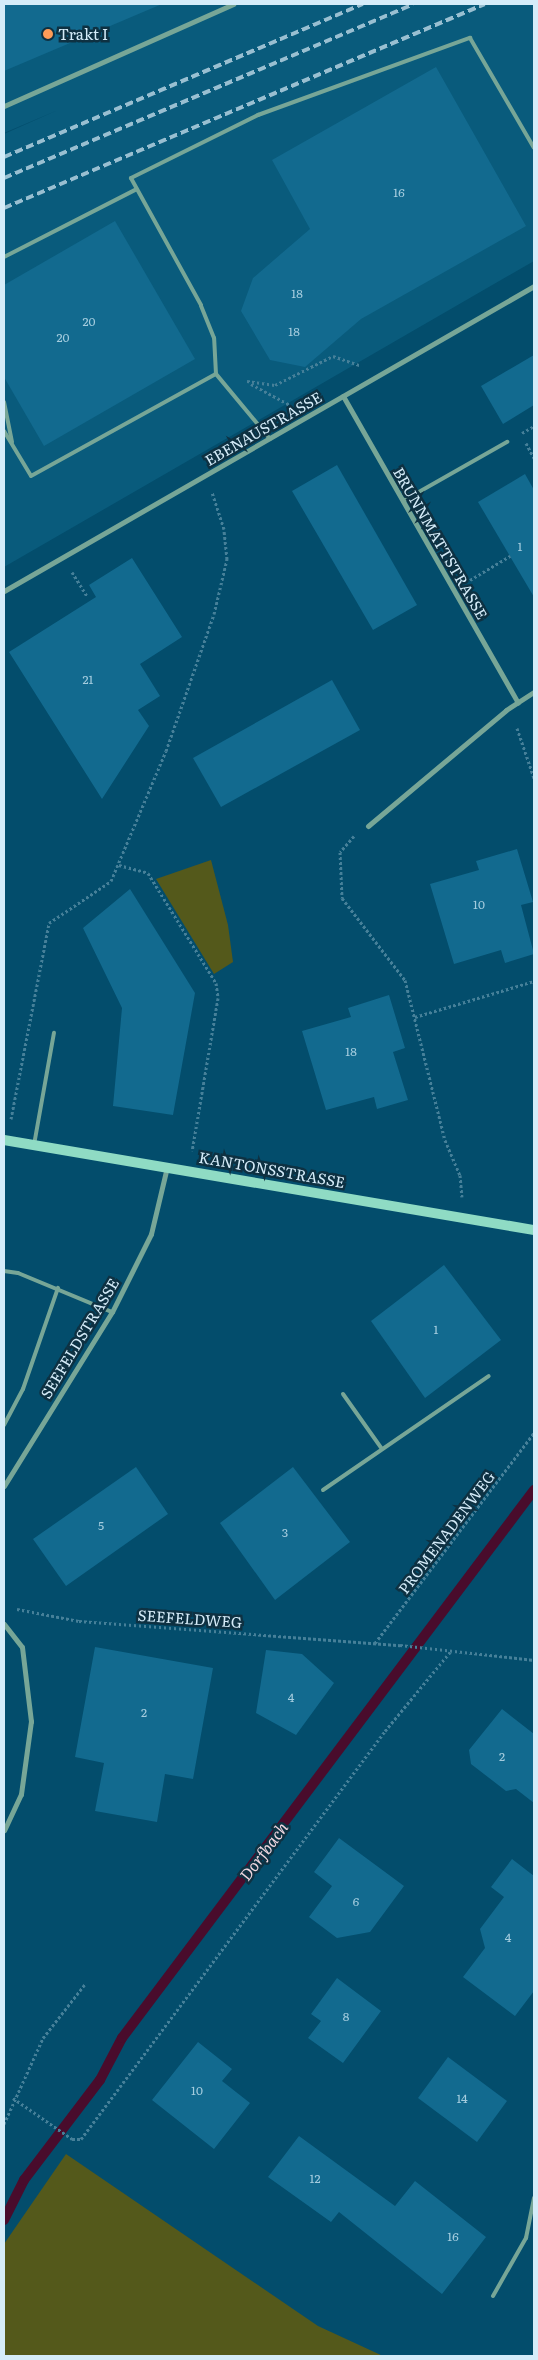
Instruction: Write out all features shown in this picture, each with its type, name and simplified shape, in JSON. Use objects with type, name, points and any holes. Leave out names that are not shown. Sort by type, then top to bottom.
[{"type":"main road","name":"KANTONSSTRASSE","points":[[4,1140],[534,1230]]},
{"type":"street","points":[[4,106],[234,4]]},
{"type":"street","name":"EBENAUSTRASSE","points":[[4,590],[534,286]]},
{"type":"street","name":"BRUNNMATTSTRASSE","points":[[343,396],[518,702]]},
{"type":"street","points":[[368,826],[518,702],[534,692]]},
{"type":"street","name":"SEEFELDSTRASSE","points":[[4,1486],[112,1312],[151,1234],[167,1167]]},
{"type":"street","points":[[4,1624],[22,1647],[32,1721],[21,1794],[4,1830]]},
{"type":"lane","points":[[270,439],[216,374],[214,338],[201,305],[130,178],[258,115],[470,38],[534,148]]},
{"type":"lane","points":[[4,257],[137,189]]},
{"type":"lane","points":[[4,431],[32,476],[216,374]]},
{"type":"lane","points":[[4,402],[14,446]]},
{"type":"lane","points":[[403,501],[507,442]]},
{"type":"lane","points":[[34,1144],[54,1033]]},
{"type":"lane","points":[[4,1271],[58,1288],[112,1312]]},
{"type":"lane","points":[[4,1425],[23,1389],[58,1288]]},
{"type":"lane","points":[[323,1490],[489,1376]]},
{"type":"lane","points":[[343,1394],[382,1449]]},
{"type":"lane","points":[[493,2296],[526,2238],[534,2198]]},
{"type":"path","points":[[290,406],[246,381],[275,385],[333,356],[360,365]]},
{"type":"path","points":[[11,1119],[49,923],[111,881],[166,750],[214,614],[227,559],[218,504],[204,476]]},
{"type":"path","points":[[469,581],[510,556]]},
{"type":"path","points":[[72,572],[87,596]]},
{"type":"path","points":[[515,729],[534,778]]},
{"type":"path","points":[[368,826],[340,852],[342,898],[405,980],[444,1140],[460,1175],[462,1197]]},
{"type":"path","points":[[119,865],[148,873],[216,983],[218,998],[192,1151]]},
{"type":"path","points":[[414,1017],[534,981]]},
{"type":"path","name":"PROMENADENWEG","points":[[375,1644],[534,1434]]},
{"type":"path","name":"SEEFELDWEG","points":[[14,1609],[79,1621],[400,1645],[452,1651]]},
{"type":"path","points":[[13,2098],[72,2139],[81,2139],[385,1731],[452,1651],[534,1660]]},
{"type":"path","points":[[4,2124],[13,2098],[43,2038],[85,1984]]},
{"type":"shaded area","points":[[4,4],[534,4],[534,261],[4,567],[4,134],[58,110],[4,133]]},
{"type":"green space","points":[[211,860],[228,925],[233,962],[214,974],[156,879]]},
{"type":"green space","points":[[66,2154],[318,2326],[383,2356],[4,2356],[4,2244]]},
{"type":"building","name":"Trakt I","points":[[4,4],[162,4],[4,71]]},
{"type":"building","points":[[436,67],[526,226],[361,319],[305,367],[270,360],[241,311],[253,278],[310,229],[272,160]]},
{"type":"building","points":[[115,221],[195,359],[44,446],[4,377],[4,285]]},
{"type":"building","points":[[534,355],[534,405],[503,424],[481,386]]},
{"type":"building","points":[[337,465],[417,605],[373,630],[292,491]]},
{"type":"building","points":[[525,474],[534,490],[534,597],[478,502]]},
{"type":"building","points":[[132,558],[182,637],[140,664],[160,696],[138,710],[149,726],[102,799],[9,652],[96,597],[89,585]]},
{"type":"building","points":[[332,680],[360,730],[221,807],[193,758]]},
{"type":"building","points":[[517,849],[533,902],[521,905],[534,954],[505,963],[501,950],[454,964],[430,884],[479,870],[476,861]]},
{"type":"building","points":[[130,889],[195,993],[173,1115],[113,1106],[122,1008],[83,928]]},
{"type":"building","points":[[389,995],[405,1048],[393,1052],[408,1100],[377,1109],[374,1097],[326,1110],[302,1031],[351,1017],[348,1008]]},
{"type":"building","points":[[444,1265],[501,1340],[425,1398],[371,1321]]},
{"type":"building","points":[[136,1467],[168,1514],[66,1586],[33,1539]]},
{"type":"building","points":[[293,1467],[350,1542],[275,1600],[220,1523]]},
{"type":"building","points":[[95,1647],[213,1668],[193,1779],[165,1774],[157,1822],[95,1811],[104,1763],[75,1757]]},
{"type":"building","points":[[266,1650],[302,1654],[334,1683],[296,1735],[256,1713]]},
{"type":"building","points":[[502,1709],[534,1734],[534,1803],[516,1789],[506,1791],[471,1764],[469,1750]]},
{"type":"building","points":[[339,1838],[404,1886],[370,1932],[337,1938],[309,1917],[332,1886],[314,1872]]},
{"type":"building","points":[[512,1859],[534,1876],[534,1991],[515,2016],[463,1977],[485,1948],[480,1929],[504,1897],[491,1887]]},
{"type":"building","points":[[337,1978],[381,2011],[343,2063],[308,2038],[321,2021],[311,2014]]},
{"type":"building","points":[[198,2042],[232,2069],[222,2081],[250,2103],[214,2149],[152,2100]]},
{"type":"building","points":[[448,2057],[507,2101],[477,2142],[418,2098]]},
{"type":"building","points":[[299,2136],[395,2206],[415,2181],[486,2237],[442,2294],[339,2212],[331,2222],[268,2177]]},
{"type":"waterway","name":"Dorfbach","points":[[4,2220],[24,2180],[100,2080],[122,2038],[534,1490]]},
{"type":"railway","points":[[4,157],[363,4]]},
{"type":"railway","points":[[4,178],[413,4]]},
{"type":"railway","points":[[4,208],[485,4]]},
{"type":"place","name":"Trakt I","points":[[48,34]]}]
